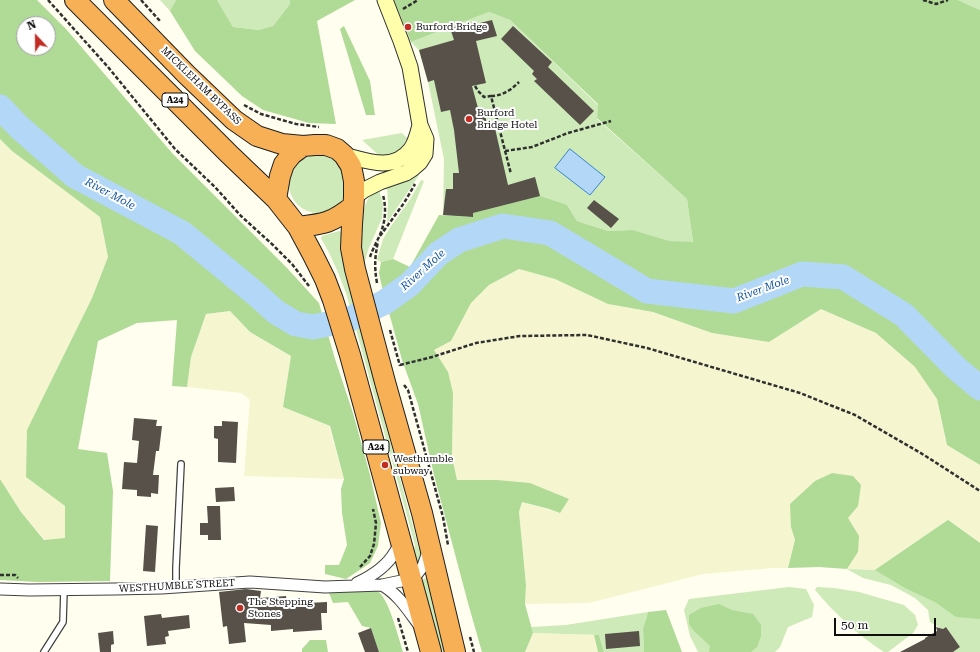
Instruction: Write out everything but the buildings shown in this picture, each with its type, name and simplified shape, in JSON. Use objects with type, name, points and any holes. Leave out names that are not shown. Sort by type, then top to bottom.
[{"type":"highway","name":"A24","points":[[75,0],[276,199]]},
{"type":"highway","name":"MICKLEHAM BYPASS","points":[[114,0],[186,74],[234,120],[257,136],[282,144],[303,146]]},
{"type":"highway","points":[[326,145],[337,149],[344,155],[351,166],[354,181],[354,202],[343,214],[334,220],[323,224],[298,227],[276,199],[280,176],[284,164],[292,154],[303,146],[326,145]]},
{"type":"highway","name":"A24","points":[[354,202],[351,248],[354,269],[369,290],[385,347],[422,513],[439,547],[455,652]]},
{"type":"highway","name":"A24","points":[[298,227],[314,255],[333,300],[350,355],[431,652]]},
{"type":"main road","points":[[354,202],[364,190],[380,182],[406,173],[412,169],[425,154],[426,139],[420,125],[410,67],[402,41],[385,0]]},
{"type":"main road","points":[[344,155],[375,163],[390,163],[402,158],[412,148],[420,125]]},
{"type":"street","name":"WESTHUMBLE STREET","points":[[353,586],[370,577],[387,562],[395,552],[401,540]]},
{"type":"street","points":[[411,578],[417,574],[439,547]]},
{"type":"street","name":"WESTHUMBLE STREET","points":[[0,589],[116,589],[250,582],[325,587],[382,585],[411,578]]},
{"type":"street","points":[[382,585],[397,595],[426,633]]},
{"type":"lane","points":[[176,587],[181,464]]},
{"type":"lane","points":[[44,652],[63,622],[64,590]]},
{"type":"path","points":[[48,0],[108,67],[175,149],[215,187],[241,216],[292,264],[313,292]]},
{"type":"path","points":[[141,0],[162,23]]},
{"type":"path","points":[[414,0],[413,2],[418,0]]},
{"type":"path","points":[[923,0],[936,4],[948,0]]},
{"type":"path","points":[[476,86],[478,92],[484,97],[498,96],[514,87],[519,82]]},
{"type":"path","points":[[491,96],[510,174]]},
{"type":"path","points":[[243,104],[261,114],[296,124],[325,129]]},
{"type":"path","points":[[505,151],[532,147],[568,133],[611,121]]},
{"type":"path","points":[[378,239],[404,203],[419,178]]},
{"type":"path","points":[[369,290],[375,271],[375,258],[378,239],[385,218],[385,203],[380,182]]},
{"type":"path","points":[[385,347],[400,365],[476,342],[520,336],[587,335],[647,348],[800,393],[855,415],[924,455],[980,491]]},
{"type":"path","points":[[401,381],[408,390],[443,517],[447,539],[439,547]]},
{"type":"path","points":[[353,586],[358,569],[370,556],[374,544],[376,523],[372,502]]},
{"type":"green space","points":[[0,0],[37,0],[53,16],[16,16],[16,56],[56,56],[56,19],[172,153],[287,268],[319,303],[335,359],[353,413],[381,523],[378,546],[370,563],[346,579],[325,574],[325,565],[339,565],[347,545],[342,513],[341,489],[344,479],[330,426],[283,407],[291,356],[250,332],[230,311],[206,314],[191,357],[187,387],[172,386],[177,320],[137,323],[98,341],[78,449],[107,453],[113,491],[110,581],[38,582],[0,580],[0,479],[21,512],[44,540],[65,538],[65,506],[26,477],[27,430],[92,298],[108,257],[100,217],[12,151],[0,139]]},
{"type":"green space","points":[[160,0],[176,0],[170,11]]},
{"type":"green space","points":[[176,0],[217,0],[233,27],[259,30],[273,26],[290,4],[290,0],[355,0],[317,21],[336,124],[309,123],[263,110],[242,96],[195,51],[170,11]]},
{"type":"green space","points":[[217,0],[290,0],[290,4],[273,26],[260,30],[233,27]]},
{"type":"green space","points":[[394,0],[958,0],[980,10],[980,465],[947,445],[937,399],[915,367],[876,333],[821,309],[769,342],[712,333],[653,312],[608,304],[555,279],[519,269],[489,285],[471,303],[451,341],[434,350],[448,372],[453,393],[452,457],[457,480],[497,480],[530,483],[569,499],[560,513],[522,502],[519,512],[526,585],[525,604],[533,633],[525,652],[482,652],[434,475],[418,404],[402,360],[382,287],[379,273],[381,262],[393,259],[410,267],[439,215],[472,217],[473,213],[540,196],[567,205],[577,221],[608,231],[633,230],[670,241],[693,242],[687,199],[597,118],[598,104],[510,20],[489,12],[411,42]]},
{"type":"green space","points":[[958,0],[980,0],[980,10]]},
{"type":"green space","points":[[489,12],[510,20],[598,105],[597,119],[687,199],[693,243],[670,241],[633,230],[608,231],[577,221],[567,205],[473,217],[443,215],[444,159],[428,82],[419,50],[411,42]]},
{"type":"green space","points":[[344,26],[370,81],[375,115],[366,115],[340,29]]},
{"type":"green space","points":[[402,133],[407,138],[398,152],[382,158],[362,140]]},
{"type":"green space","points":[[0,139],[12,151],[100,217],[108,257],[92,298],[52,379],[26,477],[65,506],[65,539],[45,540],[21,512],[0,479]]},
{"type":"green space","points":[[318,155],[329,157],[342,168],[345,173],[347,184],[345,195],[334,208],[329,211],[318,213],[307,211],[294,200],[291,195],[289,184],[291,173],[302,160],[307,157]]},
{"type":"green space","points":[[419,175],[387,223],[387,186]]},
{"type":"green space","points":[[421,180],[424,181],[393,259],[381,262],[377,260],[383,239],[411,198]]},
{"type":"green space","points":[[379,190],[383,204],[382,218],[368,250],[364,265],[360,261],[362,217],[367,201],[371,195]]},
{"type":"green space","points":[[339,231],[342,233],[342,250],[371,360],[380,404],[420,553],[421,558],[418,564],[415,565],[413,555],[415,545],[347,296],[336,267],[321,238],[322,236]]},
{"type":"green space","points":[[519,269],[555,279],[608,304],[653,312],[712,333],[769,342],[820,308],[876,333],[915,367],[937,399],[947,445],[980,465],[980,543],[948,520],[875,570],[847,569],[858,552],[848,518],[858,506],[791,527],[795,540],[788,568],[703,574],[589,603],[525,604],[526,585],[519,512],[522,502],[560,513],[497,480],[457,480],[452,457],[453,393],[434,350],[451,341],[471,303],[489,285]]},
{"type":"green space","points":[[230,311],[250,332],[291,356],[283,407],[329,426],[344,479],[244,476],[250,400],[241,393],[187,387],[191,357],[206,314]]},
{"type":"green space","points":[[832,473],[853,476],[861,485],[858,506],[848,518],[859,536],[858,552],[847,569],[819,567],[788,568],[795,540],[791,527],[790,504],[815,481]]},
{"type":"green space","points":[[948,520],[980,543],[980,652],[953,652],[960,647],[946,627],[943,629],[930,622],[928,610],[915,598],[891,585],[863,578],[847,569],[875,570]]},
{"type":"green space","points":[[948,520],[980,543],[980,619],[956,617],[935,602],[905,588],[875,570]]},
{"type":"green space","points":[[425,578],[429,579],[448,652],[438,652],[420,583]]},
{"type":"green space","points":[[789,587],[806,589],[814,605],[812,617],[788,627],[780,647],[775,652],[698,652],[690,636],[684,610],[689,599]]},
{"type":"green space","points":[[817,587],[859,592],[904,605],[915,615],[918,625],[913,633],[888,652],[884,652],[865,639],[839,616],[815,590]]},
{"type":"green space","points":[[374,589],[379,592],[387,604],[403,652],[379,652],[371,628],[362,626],[348,602],[333,603],[329,593]]},
{"type":"green space","points":[[719,604],[732,610],[753,614],[761,625],[761,636],[757,647],[751,652],[709,652],[710,646],[694,631],[689,624],[689,615],[701,608]]},
{"type":"green space","points":[[666,610],[682,652],[644,652],[643,629],[648,612]]},
{"type":"green space","points":[[648,612],[643,629],[644,652],[604,652],[599,635],[533,633],[531,627],[566,625]]},
{"type":"green space","points":[[533,633],[594,635],[598,652],[525,652]]},
{"type":"green space","points":[[594,635],[599,635],[604,652],[598,652]]},
{"type":"green space","points":[[310,640],[326,640],[328,652],[302,652],[302,649]]},
{"type":"water","points":[[570,149],[605,177],[590,195],[555,168]]},
{"type":"waterway","name":"River Mole","points":[[0,107],[19,127],[75,176],[182,233],[276,312],[296,324],[313,327],[348,320],[385,302],[410,284],[438,254],[459,240],[503,226],[550,233],[647,291],[734,301],[802,274],[843,277],[904,315],[956,368],[980,388]]},
{"type":"place","name":"Burford Bridge","points":[[408,27]]},
{"type":"place","name":"Burford Bridge Hotel","points":[[469,119]]},
{"type":"place","name":"Westhumble subway","points":[[385,465]]},
{"type":"place","name":"The Stepping Stones","points":[[240,608]]}]
